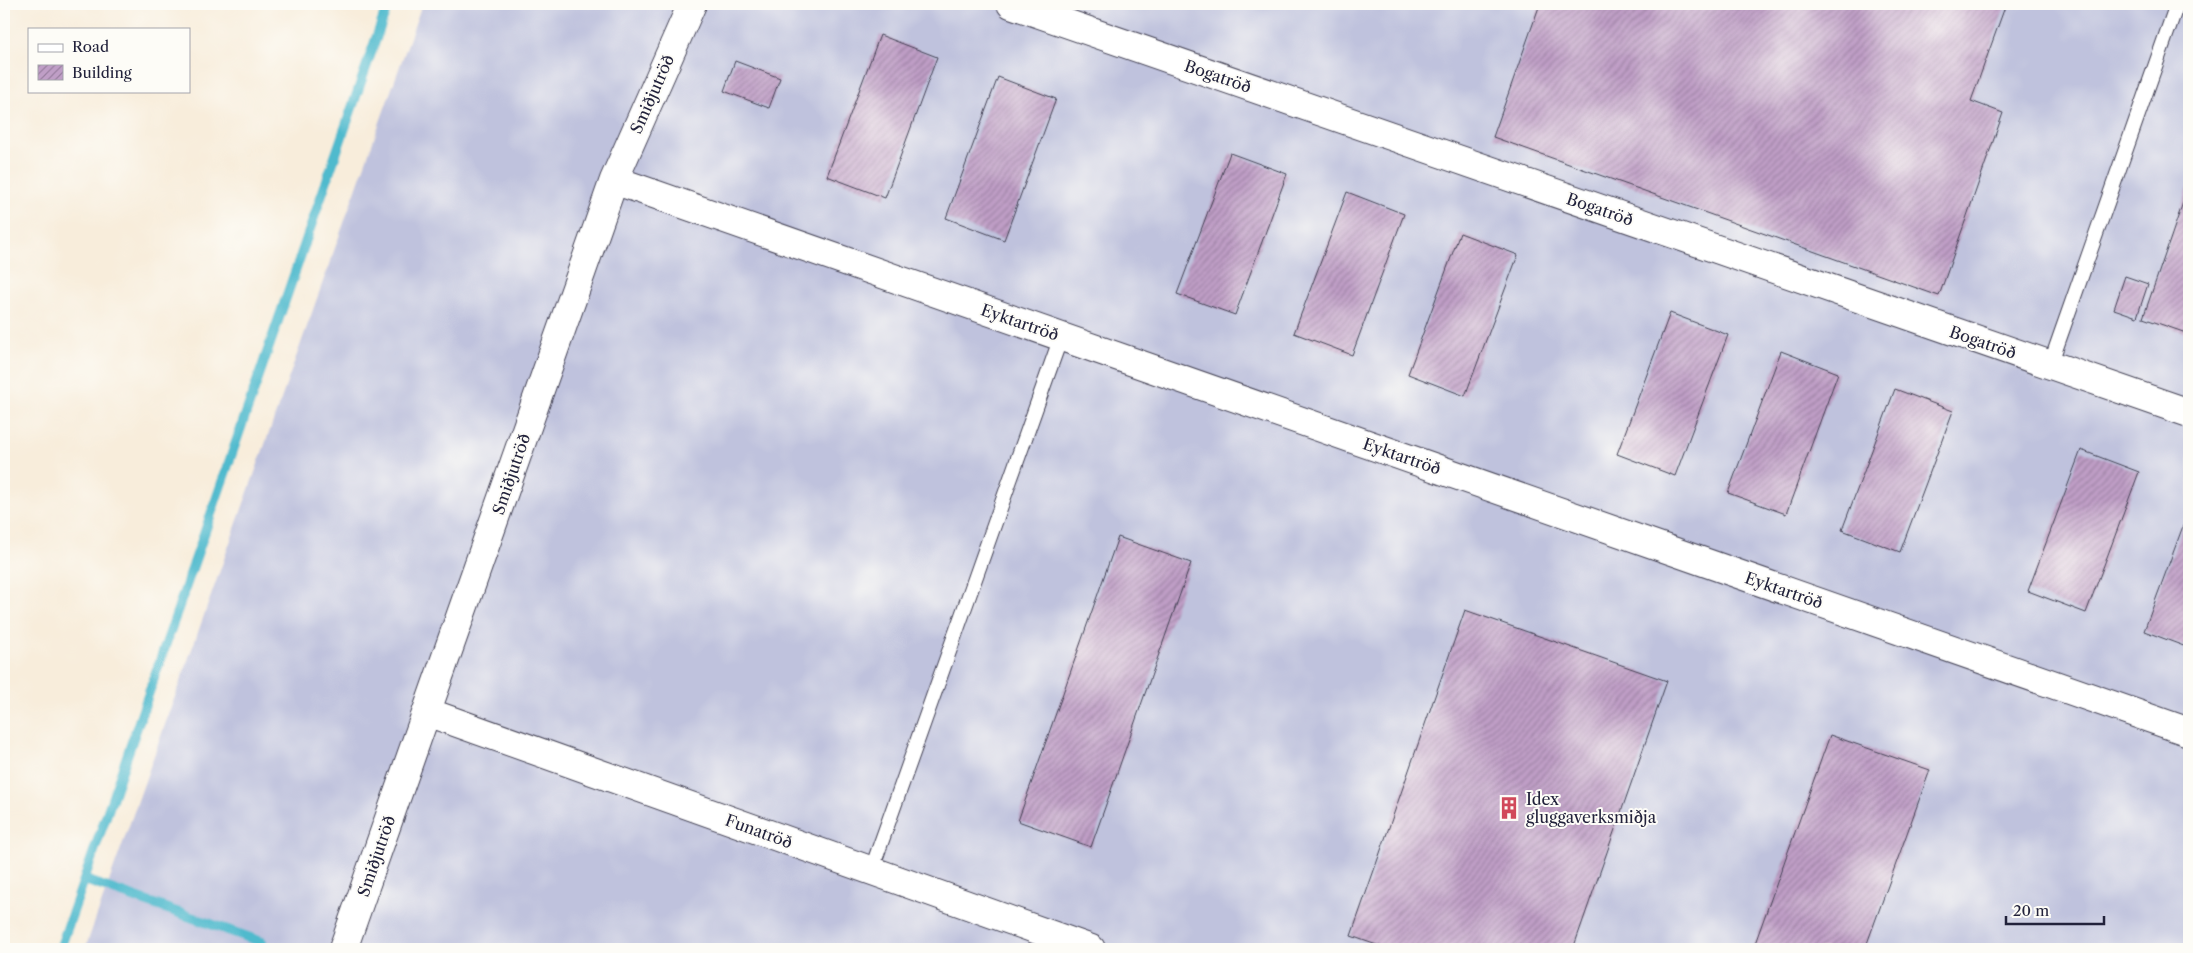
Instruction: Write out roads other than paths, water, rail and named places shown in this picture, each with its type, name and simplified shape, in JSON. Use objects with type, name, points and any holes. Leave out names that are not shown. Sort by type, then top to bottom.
[{"type":"street","name":"Smiðjutröð","points":[[344,949],[614,180],[692,4]]},
{"type":"street","name":"Bogatröð","points":[[1011,4],[2189,413]]},
{"type":"street","name":"Eyktartröð","points":[[614,180],[2189,732]]},
{"type":"street","name":"Funatröð","points":[[427,712],[1091,949]]},
{"type":"lane","points":[[2050,365],[2177,4]]},
{"type":"lane","points":[[871,871],[1061,337]]},
{"type":"waterway","points":[[60,949],[388,4]]},
{"type":"waterway","points":[[85,880],[262,942]]},
{"type":"place","name":"Idex gluggaverksmiðja","points":[[1509,808]]}]
